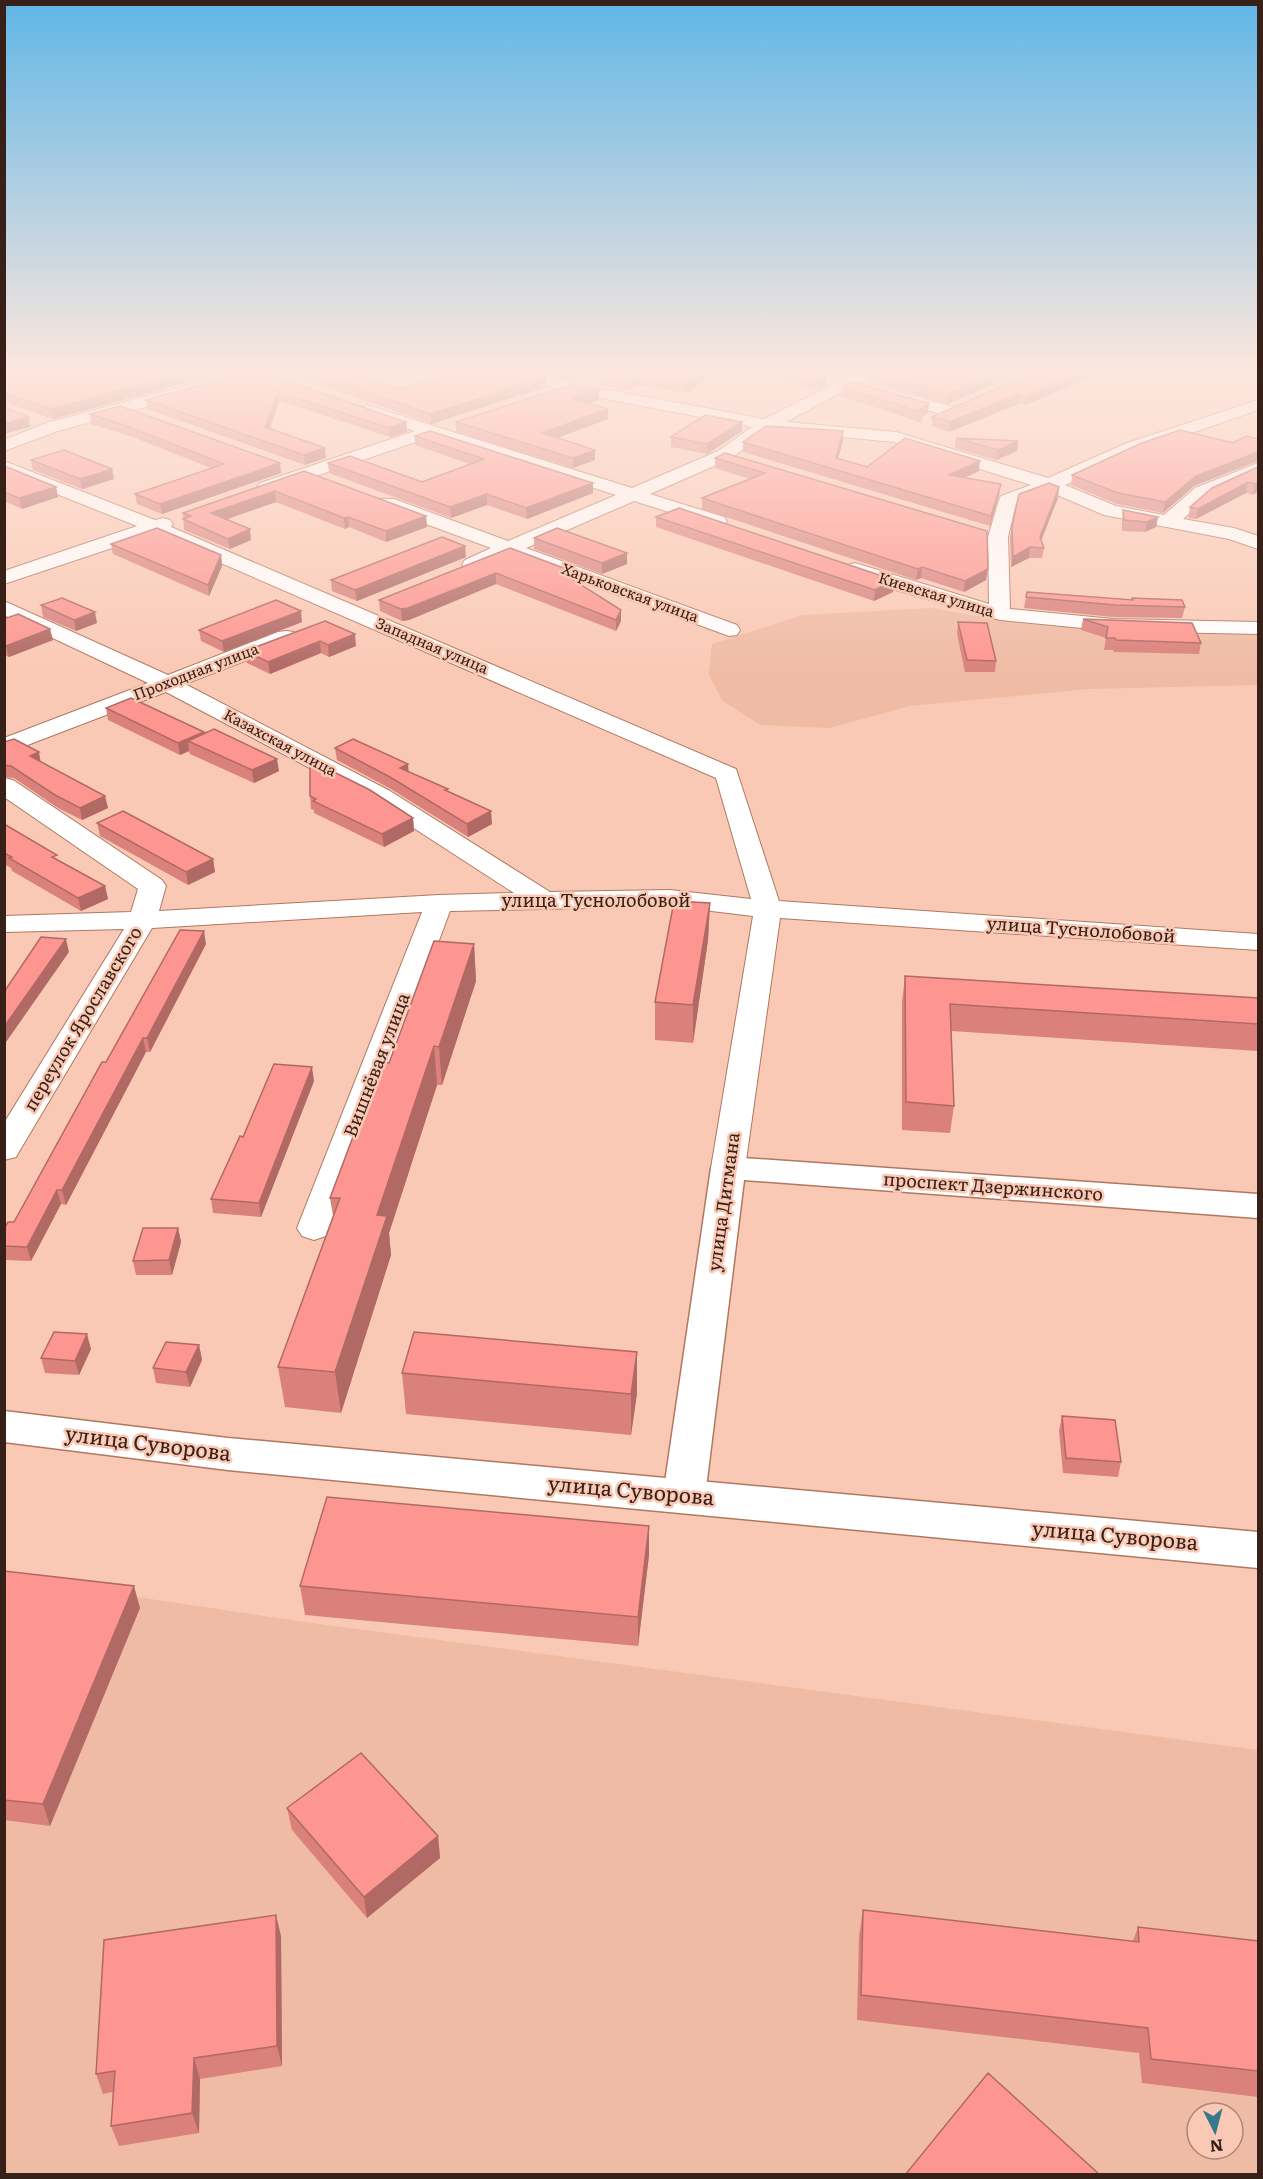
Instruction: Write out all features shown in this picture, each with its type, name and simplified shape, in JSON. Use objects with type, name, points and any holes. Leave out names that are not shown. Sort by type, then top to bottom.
[{"type":"main road","name":"проспект Дзержинского","points":[[728,1168],[1258,1206]]},
{"type":"main road","name":"улица Дитмана","points":[[684,1496],[728,1168]]},
{"type":"main road","name":"улица Суворова","points":[[4,1426],[228,1454],[1258,1550]]},
{"type":"street","name":"Западная улица","points":[[18,472],[155,527],[728,774],[768,909]]},
{"type":"street","points":[[301,472],[338,485]]},
{"type":"street","points":[[252,492],[309,472]]},
{"type":"street","points":[[560,472],[737,528]]},
{"type":"street","points":[[458,570],[687,472]]},
{"type":"street","points":[[1008,472],[1050,485],[1112,511],[1234,534],[1258,543]]},
{"type":"street","points":[[1000,614],[998,537],[1008,500],[1079,472]]},
{"type":"street","points":[[1168,522],[1202,492],[1249,472]]},
{"type":"street","name":"Харьковская улица","points":[[370,497],[729,630]]},
{"type":"street","points":[[4,578],[177,519]]},
{"type":"street","points":[[978,532],[998,537]]},
{"type":"street","name":"Киевская улица","points":[[833,562],[896,584],[1000,614],[1113,626],[1258,628]]},
{"type":"street","points":[[331,620],[374,603]]},
{"type":"street","name":"Казахская улица","points":[[4,607],[166,683],[381,796],[543,900]]},
{"type":"street","name":"Проходная улица","points":[[4,747],[309,628]]},
{"type":"street","name":"переулок Ярославского","points":[[4,785],[152,886],[143,920],[4,1150]]},
{"type":"street","name":"улица Туснолобовой","points":[[4,924],[143,920],[440,903],[670,898],[768,909],[1258,942]]},
{"type":"street","name":"Вишнёвая улица","points":[[315,1228],[440,903]]},
{"type":"street","name":"улица Дитмана","points":[[728,1168],[768,909]]},
{"type":"shaded area","points":[[932,608],[1017,623],[1139,632],[1258,632],[1258,685],[1089,689],[910,706],[829,728],[760,725],[722,700],[709,675],[712,644],[802,615]]},
{"type":"shaded area","points":[[4,1577],[298,1621],[1258,1750],[1258,2174],[5,2174]]},
{"type":"building","points":[[4,472],[18,472],[56,487],[19,498],[4,492]]},
{"type":"building","points":[[61,472],[103,472],[80,479]]},
{"type":"building","points":[[201,472],[255,472],[160,504],[135,494]]},
{"type":"building","points":[[306,472],[426,516],[386,531],[348,517],[344,518],[275,491],[211,513],[250,529],[228,539],[183,519],[191,516],[183,513]]},
{"type":"building","points":[[352,472],[393,472],[422,482],[450,472],[558,472],[593,483],[526,508],[487,494],[450,507]]},
{"type":"building","points":[[761,472],[788,472],[987,531],[988,569],[965,581],[922,567],[918,569],[702,498],[765,473]]},
{"type":"building","points":[[842,472],[956,472],[949,475],[1001,484],[991,516]]},
{"type":"building","points":[[1079,472],[1207,472],[1196,476],[1165,502],[1118,493],[1072,475]]},
{"type":"building","points":[[1248,472],[1258,472],[1258,482],[1255,484],[1248,482],[1198,509],[1190,507],[1212,488]]},
{"type":"building","points":[[1049,483],[1059,487],[1040,537],[1044,548],[1030,547],[1013,557],[1012,527],[1019,494]]},
{"type":"building","points":[[679,508],[894,580],[875,590],[656,517]]},
{"type":"building","points":[[1123,510],[1158,517],[1147,522],[1124,520]]},
{"type":"building","points":[[157,528],[221,555],[208,585],[111,544]]},
{"type":"building","points":[[557,528],[627,553],[602,563],[534,538]]},
{"type":"building","points":[[442,537],[465,546],[355,590],[331,580]]},
{"type":"building","points":[[510,548],[577,573],[567,576],[621,610],[616,620],[496,573],[408,608],[401,609],[379,600]]},
{"type":"building","points":[[1027,592],[1133,600],[1132,598],[1182,600],[1185,607],[1115,605],[1026,597]]},
{"type":"building","points":[[62,598],[95,612],[74,620],[41,605]]},
{"type":"building","points":[[276,600],[301,611],[222,641],[199,630]]},
{"type":"building","points":[[18,614],[50,629],[6,646],[4,645],[4,619]]},
{"type":"building","points":[[1083,619],[1192,623],[1201,643],[1106,638],[1108,627]]},
{"type":"building","points":[[325,621],[355,634],[328,645],[320,641],[268,662],[245,651]]},
{"type":"building","points":[[958,622],[987,623],[996,661],[967,660]]},
{"type":"building","points":[[131,698],[204,732],[178,743],[106,708]]},
{"type":"building","points":[[214,729],[277,759],[252,770],[188,741]]},
{"type":"building","points":[[14,739],[39,752],[30,756],[105,796],[80,808],[55,795],[11,766],[4,765],[4,742]]},
{"type":"building","points":[[353,739],[408,764],[400,768],[491,811],[467,824],[390,777],[335,748]]},
{"type":"building","points":[[310,760],[370,790],[413,818],[382,834],[313,801],[316,799],[310,796]]},
{"type":"building","points":[[123,811],[213,859],[186,872],[97,823]]},
{"type":"building","points":[[4,824],[57,855],[52,857],[105,886],[78,898],[9,858],[12,857],[4,853]]},
{"type":"building","points":[[674,901],[710,903],[693,1005],[655,1002]]},
{"type":"building","points":[[180,930],[204,931],[147,1038],[143,1038],[62,1190],[57,1190],[27,1247],[4,1246],[4,1229],[8,1222],[14,1222],[102,1062],[106,1062]]},
{"type":"building","points":[[41,937],[66,939],[4,1027],[4,992]]},
{"type":"building","points":[[434,941],[474,944],[439,1047],[434,1046],[377,1215],[387,1216],[335,1372],[278,1367],[340,1198],[330,1198],[381,1062],[389,1063]]},
{"type":"building","points":[[905,976],[1258,998],[1258,1024],[950,1004],[954,1106],[906,1102]]},
{"type":"building","points":[[274,1064],[312,1067],[259,1203],[211,1199],[240,1136],[243,1137]]},
{"type":"building","points":[[143,1228],[178,1228],[169,1260],[133,1261]]},
{"type":"building","points":[[54,1332],[87,1334],[75,1361],[41,1358]]},
{"type":"building","points":[[414,1332],[637,1352],[631,1394],[402,1373]]},
{"type":"building","points":[[166,1342],[199,1345],[186,1372],[153,1368]]},
{"type":"building","points":[[1062,1416],[1115,1420],[1121,1462],[1066,1458]]},
{"type":"building","points":[[327,1497],[649,1526],[638,1617],[300,1586]]},
{"type":"building","points":[[4,1571],[134,1586],[43,1804],[4,1800]]},
{"type":"building","points":[[361,1753],[438,1836],[364,1897],[287,1808]]},
{"type":"building","points":[[863,1910],[1139,1942],[1138,1927],[1258,1941],[1258,2071],[1151,2059],[1148,2028],[861,1995]]},
{"type":"building","points":[[276,1915],[277,2046],[194,2058],[192,2113],[111,2126],[115,2071],[96,2074],[104,1940]]},
{"type":"building","points":[[988,2073],[1100,2175],[905,2175]]}]
